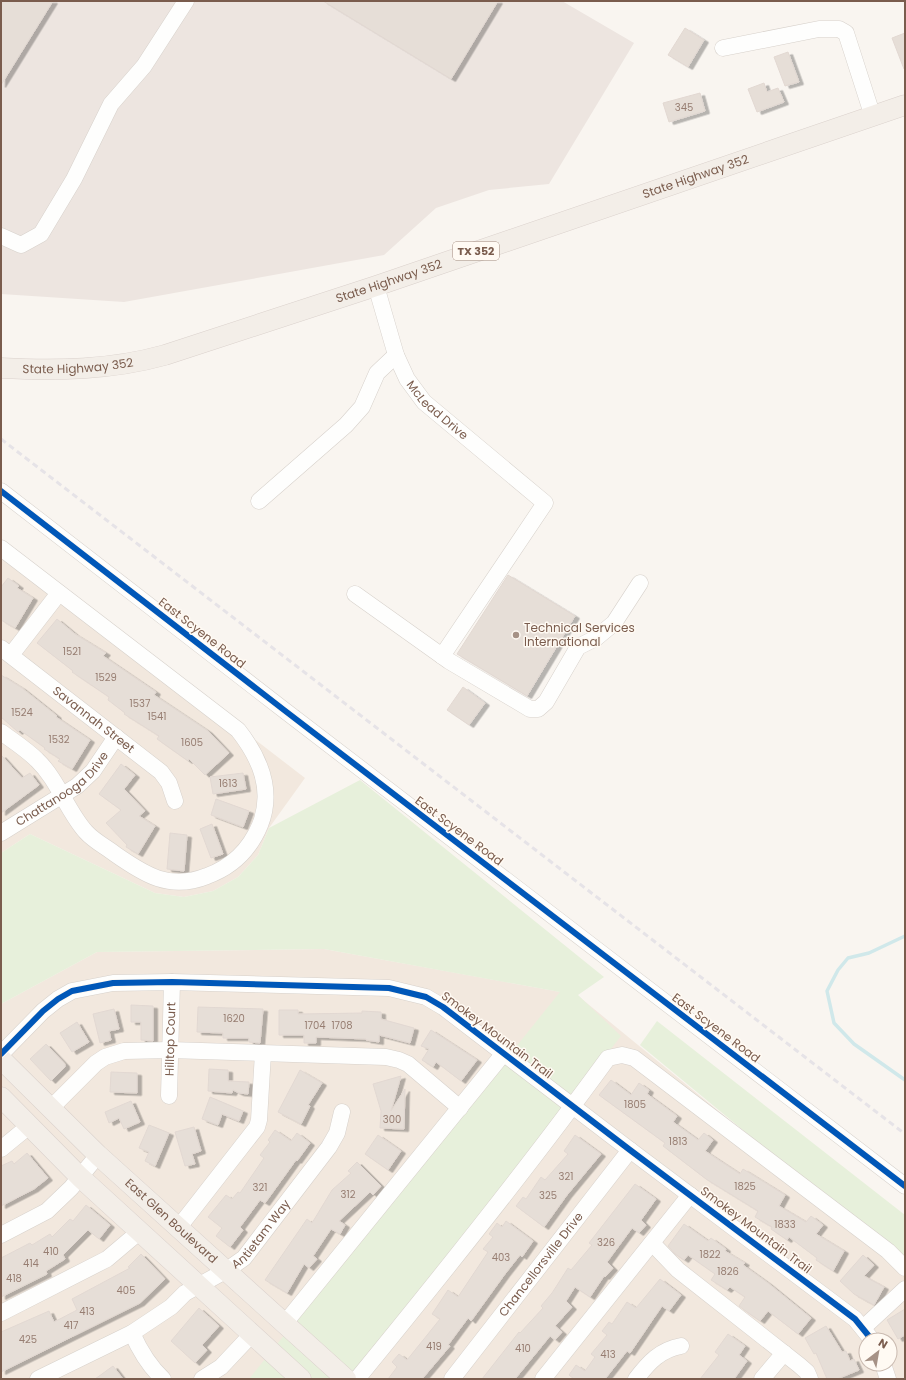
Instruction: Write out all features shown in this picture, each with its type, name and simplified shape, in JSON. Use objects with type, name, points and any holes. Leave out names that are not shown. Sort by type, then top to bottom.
[{"type":"main road","name":"State Highway 352","points":[[1,368],[42,370],[100,368],[135,363],[165,355],[376,286],[905,105]]},
{"type":"main road","name":"East Glen Boulevard","points":[[1,1059],[98,1155],[346,1379]]},
{"type":"main road","points":[[1,1097],[80,1177],[301,1379]]},
{"type":"street","points":[[1,236],[21,245],[41,234],[74,179],[111,104],[144,66],[186,1]]},
{"type":"street","points":[[723,48],[819,29],[839,29],[846,33],[872,117]]},
{"type":"street","name":"McLead Drive","points":[[376,286],[396,355],[407,379],[424,402],[545,503],[442,656]]},
{"type":"street","points":[[259,501],[346,425],[362,407],[377,373],[396,355]]},
{"type":"street","name":"East Scyene Road","points":[[1,491],[296,720],[903,1184]]},
{"type":"street","points":[[1,548],[238,730],[252,749],[259,763],[266,790],[266,806],[263,817],[251,845],[215,874],[188,881],[159,880],[130,864],[86,832],[37,760],[1,732]]},
{"type":"street","points":[[355,594],[442,656],[530,709],[538,709],[546,702],[578,647],[596,638],[614,623],[640,583]]},
{"type":"street","points":[[6,652],[59,593]]},
{"type":"street","name":"Savannah Street","points":[[6,652],[161,772],[169,783],[175,801]]},
{"type":"street","name":"Chattanooga Drive","points":[[1,833],[77,786],[93,770],[116,737]]},
{"type":"street","name":"Hilltop Court","points":[[168,1096],[172,982]]},
{"type":"street","name":"Smokey Mountain Trail","points":[[1,1054],[43,1011],[58,999],[72,991],[113,983],[172,982],[399,990],[426,997],[443,1007],[630,1150],[856,1319],[866,1332]]},
{"type":"street","points":[[51,1108],[96,1062],[105,1057],[124,1051],[170,1050],[386,1057],[408,1064],[460,1108]]},
{"type":"street","points":[[179,1227],[257,1127],[259,1120],[263,1053]]},
{"type":"street","points":[[285,1323],[504,1053]]},
{"type":"street","points":[[357,1379],[451,1263],[573,1106],[608,1058],[622,1055],[634,1058],[888,1251],[905,1268]]},
{"type":"street","name":"Antietam Way","points":[[38,1379],[60,1374],[132,1333],[171,1307],[185,1293],[227,1270],[244,1258],[329,1147],[338,1133],[342,1112]]},
{"type":"street","points":[[1,1149],[28,1126]]},
{"type":"street","name":"Chancellorsville Drive","points":[[452,1379],[630,1150]]},
{"type":"street","points":[[1,1234],[47,1210],[80,1177],[98,1155]]},
{"type":"street","points":[[542,1379],[690,1195]]},
{"type":"street","points":[[1,1313],[108,1260],[139,1232]]},
{"type":"street","points":[[652,1243],[678,1270],[784,1353],[807,1372],[810,1379]]},
{"type":"street","points":[[869,1332],[905,1289]]},
{"type":"street","points":[[132,1333],[140,1352],[153,1370],[163,1379]]},
{"type":"street","points":[[202,1379],[221,1367],[252,1334]]},
{"type":"street","points":[[636,1379],[645,1367],[662,1351],[681,1346]]},
{"type":"street","points":[[762,1379],[784,1353]]},
{"type":"shaded area","points":[[1,1],[562,1],[634,43],[549,184],[489,190],[436,208],[384,255],[124,302],[1,294]]},
{"type":"shaded area","points":[[1,544],[305,778],[269,828],[258,855],[238,877],[213,891],[184,897],[155,893],[30,834],[1,853]]},
{"type":"shaded area","points":[[324,949],[577,995],[905,1264],[905,1379],[1,1379],[1,1004],[97,952]]},
{"type":"green space","points":[[360,780],[604,977],[578,995],[621,1036],[353,1379],[249,1379],[560,992],[324,949],[97,952],[1,1004],[1,853],[30,834],[155,893],[184,897],[213,891],[238,877],[258,855],[269,828]]},
{"type":"green space","points":[[657,1021],[905,1215],[905,1264],[640,1045]]},
{"type":"building","points":[[1,1],[53,1],[1,85]]},
{"type":"building","points":[[323,1],[498,1],[451,79]]},
{"type":"building","points":[[685,28],[704,40],[688,67],[668,55]]},
{"type":"building","points":[[905,33],[905,69],[904,69],[892,38]]},
{"type":"building","points":[[788,52],[799,82],[785,86],[774,57]]},
{"type":"building","points":[[764,83],[767,92],[778,88],[784,102],[757,112],[748,89]]},
{"type":"building","points":[[700,93],[705,111],[669,122],[663,103]]},
{"type":"building","name":"Technical Services International","points":[[508,575],[575,616],[527,696],[457,654]]},
{"type":"building","points":[[8,578],[19,586],[17,588],[33,598],[15,628],[1,620],[1,587]]},
{"type":"building","points":[[57,619],[75,634],[106,653],[103,656],[156,692],[154,695],[208,731],[229,753],[205,775],[189,759],[188,761],[157,739],[159,736],[124,714],[125,713],[108,700],[109,697],[72,672],[73,671],[37,643]]},
{"type":"building","points":[[1,675],[22,688],[57,716],[56,717],[90,740],[72,769],[58,761],[60,759],[44,749],[45,748],[20,730],[18,732],[1,717]]},
{"type":"building","points":[[463,687],[485,703],[469,725],[447,710]]},
{"type":"building","points":[[1,755],[22,778],[30,773],[39,785],[1,813]]},
{"type":"building","points":[[121,764],[135,775],[124,789],[145,811],[139,816],[155,826],[138,854],[126,847],[127,845],[106,823],[121,810],[99,794]]},
{"type":"building","points":[[243,773],[246,789],[213,794],[210,777]]},
{"type":"building","points":[[216,799],[249,811],[243,827],[211,815]]},
{"type":"building","points":[[212,824],[223,854],[211,858],[200,829]]},
{"type":"building","points":[[170,833],[187,835],[184,871],[167,869]]},
{"type":"building","points":[[131,1005],[153,1006],[153,1041],[141,1040],[141,1022],[131,1022]]},
{"type":"building","points":[[198,1007],[263,1009],[260,1043],[249,1042],[249,1038],[223,1038],[223,1033],[197,1032]]},
{"type":"building","points":[[114,1009],[119,1029],[109,1031],[111,1040],[100,1043],[93,1014]]},
{"type":"building","points":[[279,1010],[298,1010],[298,1014],[362,1013],[362,1011],[381,1012],[381,1019],[414,1028],[410,1043],[379,1035],[379,1042],[366,1039],[316,1037],[316,1043],[304,1043],[304,1035],[279,1035]]},
{"type":"building","points":[[77,1022],[89,1042],[72,1052],[60,1033]]},
{"type":"building","points":[[431,1030],[477,1060],[461,1081],[436,1062],[433,1067],[422,1060],[429,1049],[421,1046]]},
{"type":"building","points":[[46,1044],[65,1064],[65,1067],[51,1081],[30,1059]]},
{"type":"building","points":[[209,1069],[228,1070],[228,1081],[249,1082],[248,1094],[239,1093],[233,1090],[232,1093],[208,1091]]},
{"type":"building","points":[[300,1070],[322,1083],[308,1105],[310,1106],[301,1124],[278,1112]]},
{"type":"building","points":[[111,1072],[137,1073],[137,1093],[110,1092]]},
{"type":"building","points":[[401,1076],[391,1111],[405,1089],[404,1129],[380,1128],[381,1111],[373,1084]]},
{"type":"building","points":[[611,1080],[631,1095],[639,1083],[649,1090],[647,1094],[677,1116],[673,1122],[698,1140],[704,1133],[713,1140],[705,1151],[740,1174],[743,1169],[785,1195],[779,1206],[806,1222],[811,1216],[823,1225],[816,1234],[844,1251],[833,1271],[816,1260],[817,1258],[789,1237],[787,1240],[771,1229],[772,1227],[755,1217],[758,1211],[706,1179],[663,1146],[665,1143],[599,1095]]},
{"type":"building","points":[[210,1097],[243,1111],[239,1121],[222,1114],[218,1125],[202,1119]]},
{"type":"building","points":[[131,1101],[140,1122],[124,1129],[119,1118],[109,1123],[105,1112]]},
{"type":"building","points":[[149,1125],[169,1133],[155,1166],[145,1161],[149,1152],[139,1148]]},
{"type":"building","points":[[194,1127],[201,1151],[192,1154],[195,1164],[185,1166],[175,1132]]},
{"type":"building","points":[[275,1130],[291,1141],[297,1133],[310,1143],[265,1203],[260,1200],[240,1227],[243,1230],[230,1247],[216,1236],[222,1228],[208,1217],[226,1195],[232,1199],[238,1192],[240,1193],[264,1158],[260,1155],[270,1142],[268,1140]]},
{"type":"building","points":[[378,1135],[401,1151],[388,1170],[365,1154]]},
{"type":"building","points":[[575,1135],[601,1154],[567,1195],[544,1227],[516,1206],[523,1197],[526,1199],[541,1177],[545,1180],[568,1154],[564,1151]]},
{"type":"building","points":[[27,1153],[48,1178],[34,1189],[1,1206],[1,1166],[12,1161],[14,1164]]},
{"type":"building","points":[[357,1162],[381,1186],[373,1195],[370,1192],[339,1221],[345,1225],[340,1234],[331,1229],[313,1256],[317,1259],[309,1268],[304,1264],[287,1293],[265,1280],[307,1219],[312,1223],[332,1190],[351,1173],[348,1171]]},
{"type":"building","points":[[635,1184],[656,1199],[641,1220],[646,1225],[639,1233],[632,1228],[607,1262],[613,1268],[605,1277],[604,1276],[590,1297],[575,1287],[566,1301],[572,1307],[555,1326],[562,1332],[555,1340],[550,1336],[515,1379],[482,1379],[519,1332],[520,1333],[543,1308],[541,1306],[552,1293],[568,1268],[571,1270],[592,1245],[589,1243]]},
{"type":"building","points":[[86,1205],[110,1225],[99,1239],[88,1230],[63,1255],[65,1259],[46,1271],[47,1274],[1,1297],[1,1258],[30,1243],[32,1245],[50,1234],[52,1237],[70,1219],[73,1221]]},
{"type":"building","points":[[506,1221],[533,1241],[522,1257],[520,1255],[471,1321],[468,1318],[448,1345],[450,1346],[422,1379],[388,1379],[397,1367],[392,1362],[399,1354],[407,1360],[440,1319],[432,1314],[448,1290],[458,1297],[488,1252],[483,1249],[493,1237],[489,1234],[497,1223],[502,1227]]},
{"type":"building","points":[[684,1224],[708,1241],[711,1238],[726,1249],[725,1251],[745,1263],[743,1265],[811,1318],[798,1334],[768,1311],[760,1321],[739,1306],[745,1297],[730,1287],[727,1290],[711,1280],[715,1274],[688,1255],[684,1260],[675,1254],[668,1246]]},
{"type":"building","points":[[141,1254],[165,1279],[140,1303],[1,1372],[1,1332],[49,1311],[54,1322],[77,1310],[72,1299],[130,1268],[128,1267]]},
{"type":"building","points":[[863,1255],[874,1265],[864,1276],[884,1287],[874,1305],[854,1294],[840,1281]]},
{"type":"building","points":[[660,1279],[681,1295],[669,1311],[662,1306],[630,1353],[627,1351],[605,1379],[574,1379],[569,1375],[576,1365],[585,1371],[595,1357],[591,1354],[607,1335],[602,1331],[609,1322],[612,1324],[627,1302],[636,1308]]},
{"type":"building","points":[[199,1308],[219,1326],[202,1345],[207,1350],[195,1363],[171,1341]]},
{"type":"building","points":[[905,1309],[905,1335],[898,1339],[898,1332],[894,1332],[887,1320]]},
{"type":"building","points":[[826,1326],[842,1352],[846,1351],[850,1361],[854,1359],[858,1370],[837,1379],[827,1379],[816,1353],[814,1354],[805,1338]]},
{"type":"building","points":[[728,1334],[745,1346],[739,1355],[747,1361],[734,1379],[700,1379],[719,1355],[715,1352]]},
{"type":"building","points":[[113,1366],[123,1379],[95,1379]]},
{"type":"waterway","points":[[905,936],[869,953],[848,958],[838,970],[827,991],[834,1023],[854,1044],[905,1080]]},
{"type":"railway","points":[[1,439],[905,1134]]},
{"type":"cycle path","points":[[1,491],[905,1186]]},
{"type":"cycle path","points":[[1,1054],[43,1011],[58,999],[72,991],[113,983],[172,982],[389,988],[426,997],[443,1007],[855,1319],[866,1332]]},
{"type":"place","name":"Technical Services International","points":[[516,635]]}]
